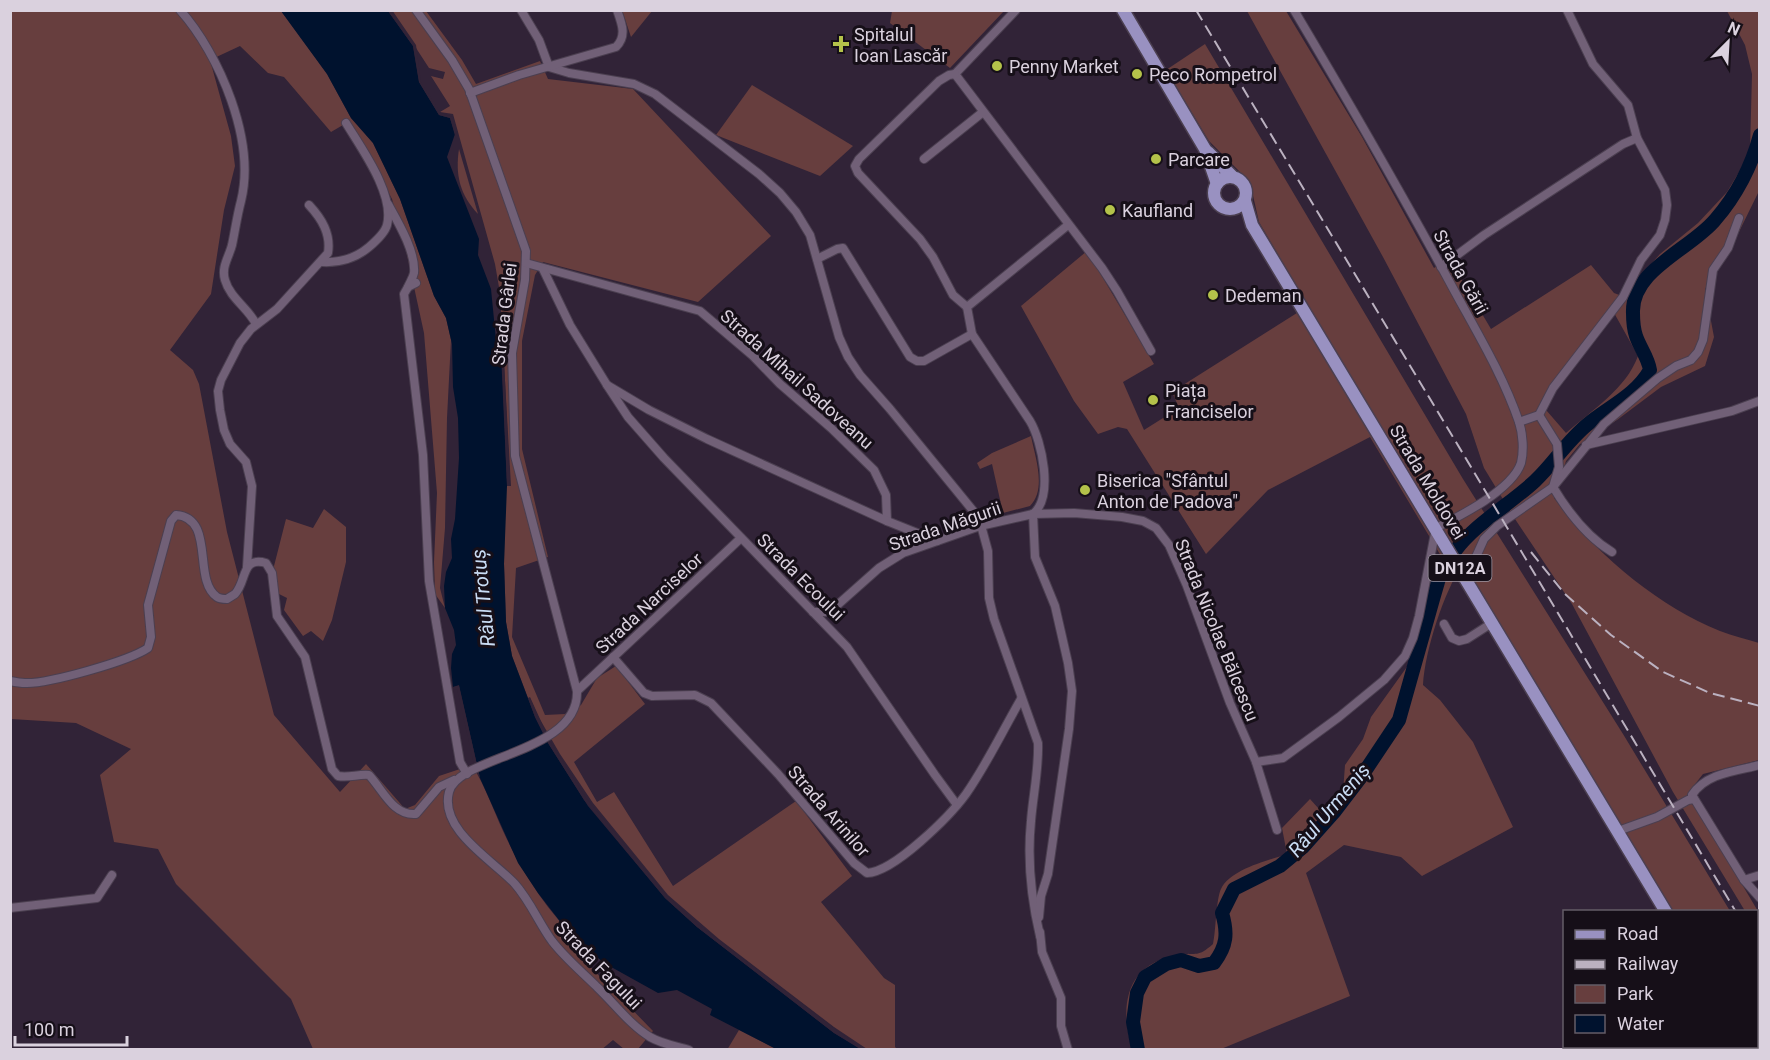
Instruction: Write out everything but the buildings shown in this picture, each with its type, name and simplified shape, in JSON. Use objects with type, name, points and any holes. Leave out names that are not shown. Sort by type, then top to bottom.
[{"type":"main road","points":[[1122,10],[1205,149],[1217,183],[1214,194],[1216,201],[1222,207],[1232,209],[1240,206],[1245,201],[1246,187],[1205,149]]},
{"type":"main road","points":[[1217,183],[1232,176]]},
{"type":"main road","name":"Strada Moldovei","points":[[1245,201],[1252,225],[1665,910]]},
{"type":"main road","name":"Strada Moldovei","points":[[1232,209],[1252,225]]},
{"type":"street","points":[[180,10],[212,55],[231,103],[241,139],[245,183],[233,230],[232,246],[224,264],[224,278],[228,290],[251,314],[256,324]]},
{"type":"street","name":"Strada Gârlei","points":[[416,10],[452,60],[470,93],[526,250],[525,280],[512,353],[515,456],[577,690]]},
{"type":"street","points":[[521,10],[540,40],[549,67]]},
{"type":"street","points":[[470,93],[616,47],[621,43],[624,34],[617,10]]},
{"type":"street","points":[[1016,10],[956,74],[939,81],[859,159],[855,166],[858,173],[890,209],[920,239],[933,257],[953,295],[967,307],[972,334],[1037,434],[1044,494],[1040,506],[1033,514],[1035,557],[1055,606],[1068,663],[1071,692],[1069,729],[1048,874],[1040,906],[1040,936]]},
{"type":"street","name":"Strada Gării","points":[[1294,10],[1364,128],[1441,267],[1495,366],[1519,422],[1522,454],[1516,472],[1480,504],[1436,528]]},
{"type":"street","points":[[1519,422],[1539,415],[1553,388],[1623,297],[1641,260],[1660,235],[1666,212],[1665,190],[1637,138],[1628,105],[1593,64],[1566,10]]},
{"type":"street","points":[[549,67],[569,73],[634,84],[664,100],[780,193],[796,212],[810,235],[839,337],[848,357],[860,375],[979,518],[988,551],[991,610],[1038,743],[1039,760],[1030,822],[1029,867],[1032,899],[1046,962],[1056,981],[1061,998],[1061,1026],[1068,1050]]},
{"type":"street","points":[[956,74],[1117,291],[1151,351]]},
{"type":"street","points":[[924,159],[983,112]]},
{"type":"street","points":[[346,123],[365,155],[402,229],[412,258],[414,276],[404,294],[423,455],[429,581],[464,775]]},
{"type":"street","points":[[1441,267],[1484,235],[1623,144],[1637,138]]},
{"type":"street","points":[[322,262],[337,263],[348,259],[365,251],[376,241],[387,227],[386,200]]},
{"type":"street","points":[[246,569],[252,501],[251,475],[246,462],[230,444],[224,430],[218,392],[220,380],[240,343],[256,324],[278,309],[328,254],[330,244],[324,225],[309,205]]},
{"type":"street","points":[[1466,579],[1484,539],[1497,526],[1553,487],[1604,424],[1658,378],[1676,366],[1691,360],[1698,351],[1703,340],[1713,270],[1728,248],[1739,218]]},
{"type":"street","points":[[967,307],[1068,225]]},
{"type":"street","points":[[817,259],[843,248],[910,357],[917,361],[924,361],[972,334]]},
{"type":"street","name":"Strada Mihail Sadoveanu","points":[[526,263],[700,311],[753,356],[780,384],[831,428],[874,470],[886,495],[886,521]]},
{"type":"street","points":[[543,269],[570,325],[607,385],[649,410],[707,439],[886,521],[937,541]]},
{"type":"street","points":[[408,287],[416,283]]},
{"type":"street","name":"Strada Ecoului","points":[[607,385],[642,434],[847,647],[957,805]]},
{"type":"street","points":[[1586,445],[1732,411],[1759,401]]},
{"type":"street","points":[[1539,415],[1557,444],[1559,467],[1553,487],[1570,513],[1592,537],[1612,552]]},
{"type":"street","name":"Strada Nicolae Bălcescu","points":[[1033,514],[1074,513],[1122,517],[1143,521],[1156,528],[1169,545],[1183,576],[1230,703],[1256,762],[1276,830]]},
{"type":"street","name":"Strada Măgurii","points":[[813,612],[828,612],[879,568],[903,553],[980,526],[1033,514]]},
{"type":"street","points":[[10,675],[14,682],[26,684],[67,676],[137,655],[148,648],[152,637],[148,604],[171,521],[176,515],[188,516],[196,524],[209,586],[217,597],[227,600],[235,594],[251,562],[266,563],[272,573],[278,616],[306,657],[332,769],[338,777],[369,775],[395,807],[408,814],[416,814],[423,808],[439,787],[550,736],[564,724],[578,699],[577,690]]},
{"type":"street","points":[[1256,762],[1282,758],[1339,717],[1384,680],[1405,656],[1419,616],[1436,528]]},
{"type":"street","name":"Strada Narciselor","points":[[577,690],[741,538]]},
{"type":"street","points":[[1444,624],[1452,638],[1459,641],[1467,639],[1492,623]]},
{"type":"street","name":"Strada Arinilor","points":[[614,657],[644,693],[652,696],[695,695],[711,703],[778,774],[854,863],[867,873],[881,871],[909,851],[957,805],[975,780],[1021,699]]},
{"type":"street","points":[[1760,765],[1712,778],[1702,783],[1692,795],[1744,880],[1760,898]]},
{"type":"street","name":"Strada Fagului","points":[[464,775],[449,790],[448,802],[463,836],[517,886],[554,944],[643,1032],[673,1048],[689,1050]]},
{"type":"street","points":[[1618,831],[1645,822],[1688,800],[1694,800]]},
{"type":"street","points":[[10,908],[98,898],[111,875]]},
{"type":"street","points":[[1744,880],[1760,875]]},
{"type":"green space","points":[[622,10],[652,10],[652,11],[631,37]]},
{"type":"green space","points":[[10,11],[281,11],[327,74],[351,118],[373,143],[400,199],[434,296],[446,318],[451,340],[445,528],[440,588],[445,608],[435,594],[437,493],[424,333],[392,199],[369,154],[343,125],[331,132],[284,77],[268,73],[240,46],[210,60],[231,136],[235,166],[224,210],[211,294],[170,350],[193,370],[199,384],[227,532],[274,715],[340,792],[366,764],[405,809],[415,805],[439,776],[472,765],[511,848],[529,880],[562,924],[589,950],[577,953],[653,1031],[638,1049],[624,1049],[613,1040],[601,1050],[313,1049],[291,999],[176,884],[158,849],[114,842],[100,775],[131,749],[76,723],[11,719]]},
{"type":"green space","points":[[392,11],[426,11],[462,60],[476,84],[540,61],[548,79],[633,89],[771,236],[698,302],[543,262],[535,275],[522,341],[522,449],[548,557],[516,568],[512,637],[545,715],[565,714],[581,705],[597,678],[616,666],[645,704],[574,762],[597,802],[614,792],[673,886],[796,801],[852,876],[821,902],[884,978],[895,985],[895,1047],[897,1049],[867,1049],[834,1027],[719,939],[668,895],[593,803],[560,754],[528,698],[512,656],[506,622],[505,490],[507,486],[511,486],[500,293],[495,264],[453,114],[440,112],[450,106],[431,76],[443,79],[445,72],[429,68]]},
{"type":"green space","points":[[892,11],[1004,11],[950,68],[890,23]]},
{"type":"green space","points":[[1247,11],[1286,11],[1362,137],[1434,268],[1449,258],[1491,329],[1591,265],[1614,293],[1622,296],[1660,254],[1698,223],[1727,192],[1750,150],[1752,74],[1745,45],[1727,11],[1759,11],[1759,191],[1734,242],[1705,289],[1714,337],[1705,366],[1661,387],[1580,444],[1566,461],[1554,498],[1607,557],[1650,592],[1696,620],[1725,633],[1759,643],[1759,760],[1703,774],[1688,793],[1757,910],[1744,910],[1673,792],[1572,604],[1484,468],[1466,414],[1383,257]],"holes":[[[1613,311],[1638,356],[1633,368],[1617,389],[1566,433],[1540,403]]]},
{"type":"green space","points":[[1205,44],[1463,479],[1623,734],[1729,910],[1672,910],[1463,563],[1449,589],[1437,622],[1427,655],[1423,685],[1440,700],[1473,742],[1513,827],[1422,876],[1401,857],[1344,845],[1306,873],[1350,996],[1221,1049],[1132,1049],[1126,1017],[1127,1002],[1137,977],[1147,967],[1161,960],[1179,955],[1197,954],[1213,944],[1219,894],[1226,882],[1241,871],[1287,854],[1282,828],[1310,799],[1319,809],[1327,810],[1343,792],[1345,765],[1363,739],[1371,717],[1409,664],[1441,556],[1370,437],[1268,490],[1206,554],[1127,429],[1118,427],[1098,434],[1074,401],[1021,306],[1087,251],[1154,364],[1123,382],[1144,430],[1179,408],[1172,392],[1308,306],[1259,222],[1247,179],[1209,141],[1166,70]]},
{"type":"green space","points":[[752,85],[853,146],[820,176],[716,135]]},
{"type":"green space","points":[[459,149],[478,214],[460,184]]},
{"type":"green space","points":[[1031,436],[1037,463],[1038,491],[1030,506],[1003,513],[992,464],[980,469],[977,463],[992,453]]},
{"type":"green space","points":[[324,509],[346,527],[346,562],[332,620],[323,641],[311,631],[303,636],[284,610],[287,598],[277,593],[274,566],[286,519],[313,528]]},
{"type":"green space","points":[[1758,911],[1759,913],[1759,936],[1758,934]]},
{"type":"green space","points":[[1758,959],[1760,962],[1759,1049],[1615,1050],[1614,1048],[1758,1048]]},
{"type":"green space","points":[[739,1030],[776,1049],[727,1050]]},
{"type":"water","name":"Râul Trotuș","points":[[281,11],[388,11],[413,46],[419,82],[439,115],[450,118],[455,134],[447,157],[479,239],[478,255],[491,289],[497,350],[502,363],[507,486],[504,564],[506,622],[512,656],[535,717],[548,743],[588,806],[665,898],[697,927],[834,1033],[860,1049],[776,1049],[710,1015],[712,1009],[677,990],[658,993],[604,963],[569,933],[518,863],[480,778],[459,686],[453,687],[452,654],[456,645],[454,630],[445,608],[444,586],[446,572],[452,558],[451,539],[455,519],[459,458],[452,344],[446,318],[434,296],[400,199],[373,143],[351,118],[327,74]]},
{"type":"pier","points":[[392,10],[416,45],[421,82],[441,113],[453,117],[458,134],[456,139],[450,118],[439,115],[419,82],[413,46],[388,11]]},
{"type":"pier","points":[[501,353],[504,360],[510,486],[507,486]]},
{"type":"pier","points":[[459,685],[480,778],[475,769],[457,689],[454,690],[453,687]]},
{"type":"pier","points":[[530,697],[550,741],[586,798],[667,896],[699,925],[863,1050],[834,1033],[697,927],[665,898],[584,800],[548,743],[535,717],[528,698]]},
{"type":"waterway","name":"Râul Urmeniș","points":[[1455,551],[1483,523],[1535,481],[1580,431],[1630,393],[1644,379],[1650,370],[1635,331],[1633,313],[1635,298],[1642,284],[1652,272],[1705,231],[1723,211],[1753,158],[1760,135]]},
{"type":"waterway","name":"Râul Urmeniș","points":[[1138,1050],[1133,1022],[1137,993],[1145,977],[1166,964],[1181,960],[1199,966],[1214,963],[1222,951],[1225,939],[1222,913],[1234,889],[1280,866],[1303,847],[1361,777],[1399,720],[1442,568],[1449,559]]},
{"type":"railway","points":[[1196,10],[1735,910]]},
{"type":"railway","points":[[1531,552],[1564,593],[1611,635],[1663,672],[1710,693],[1760,706]]},
{"type":"place","name":"Spitalul Ioan Lascăr","points":[[841,44]]},
{"type":"place","name":"Penny Market","points":[[997,66]]},
{"type":"place","name":"Peco Rompetrol","points":[[1137,74]]},
{"type":"place","name":"Parcare","points":[[1156,159]]},
{"type":"place","name":"Kaufland","points":[[1110,210]]},
{"type":"place","name":"Dedeman","points":[[1213,295]]},
{"type":"place","name":"Piața Franciselor","points":[[1153,400]]},
{"type":"place","name":"Biserica \"Sfântul Anton de Padova\"","points":[[1085,490]]}]
